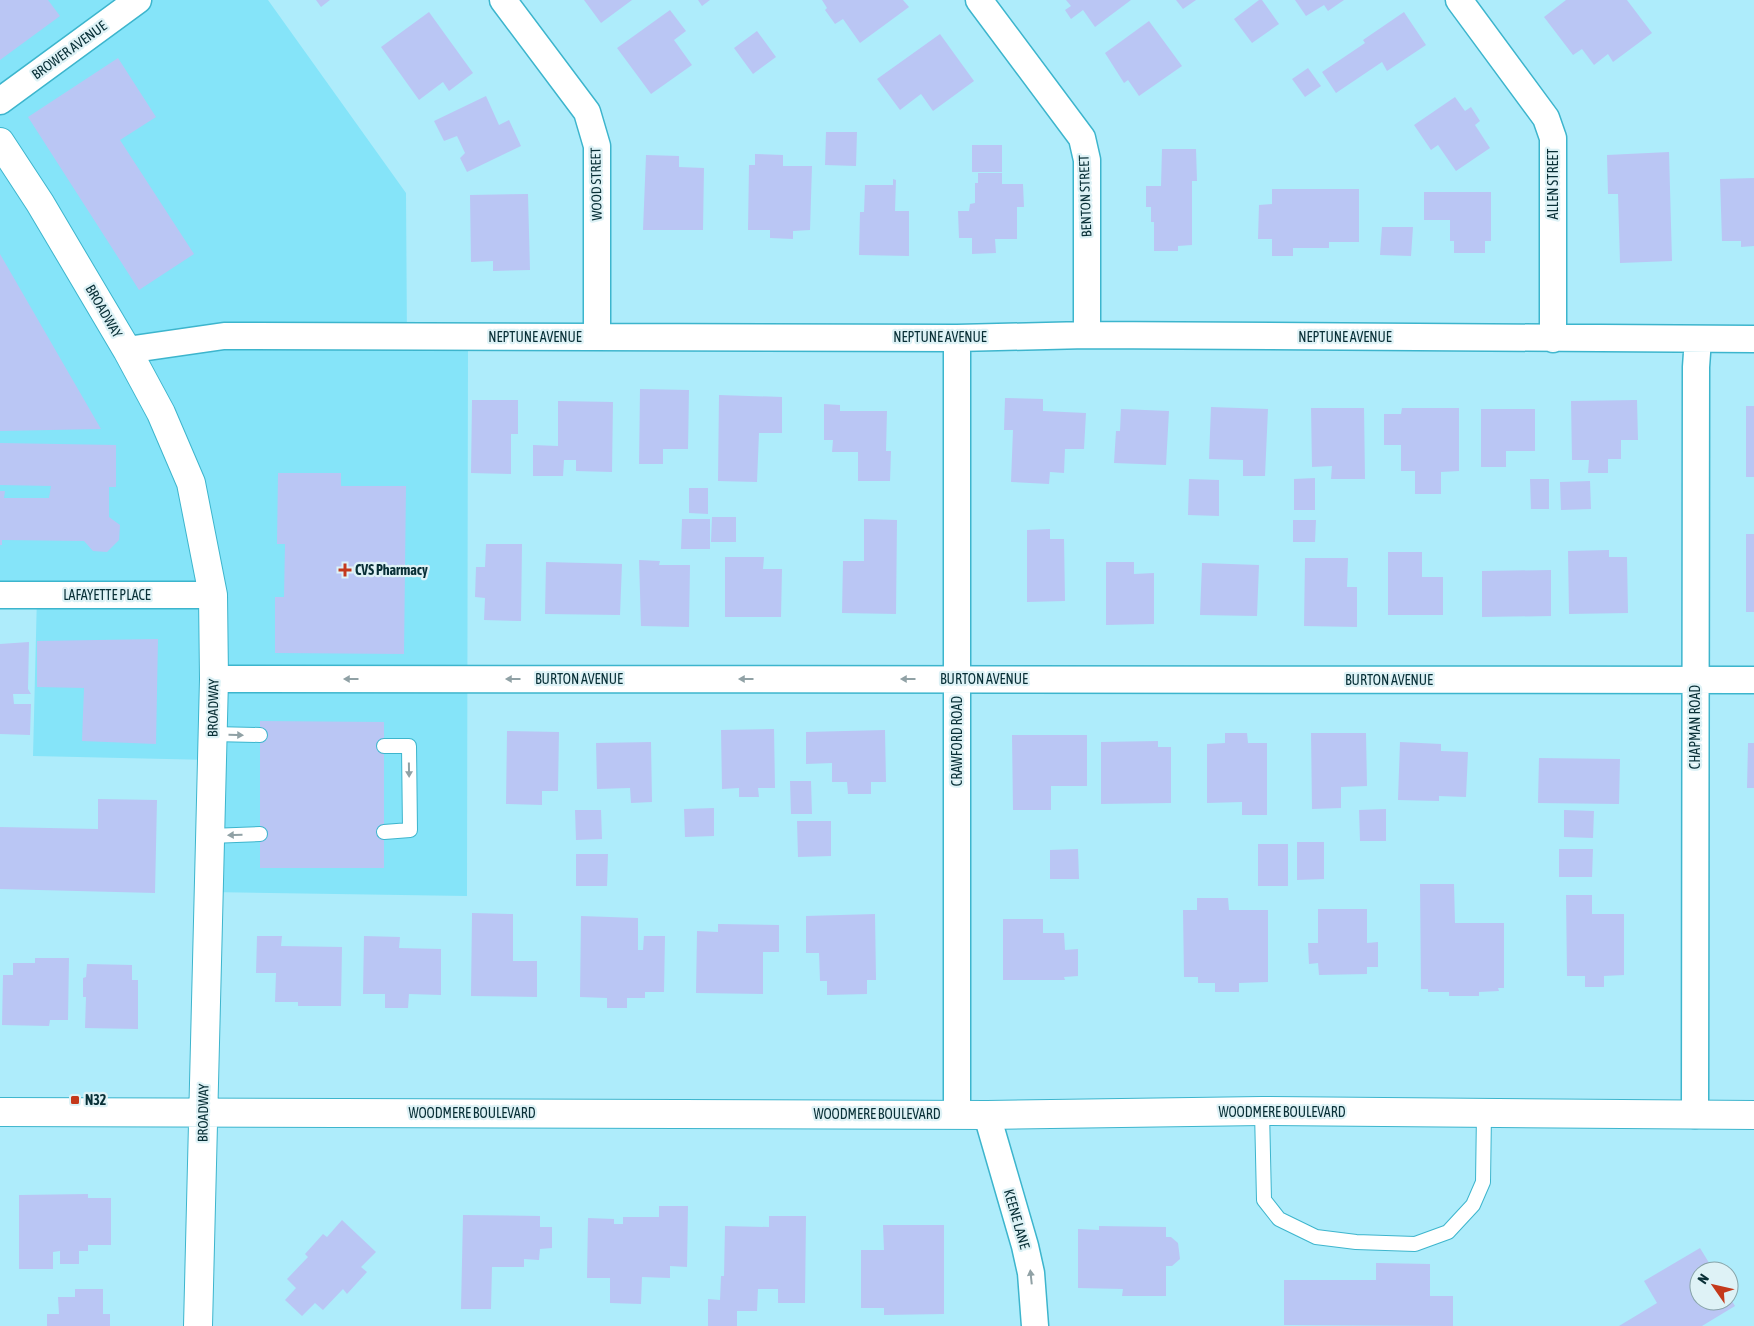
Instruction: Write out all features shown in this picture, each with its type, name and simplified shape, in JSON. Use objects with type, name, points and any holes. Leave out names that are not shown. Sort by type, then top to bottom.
[{"type":"street","name":"BROWER AVENUE","points":[[0,101],[138,0]]},
{"type":"street","name":"WOOD STREET","points":[[503,0],[587,112],[597,146],[597,337]]},
{"type":"street","name":"BENTON STREET","points":[[979,0],[1082,138],[1087,160],[1088,336]]},
{"type":"street","name":"ALLEN STREET","points":[[1459,0],[1546,118],[1553,138],[1553,338]]},
{"type":"street","name":"BROADWAY","points":[[0,142],[40,203],[161,414],[191,482],[213,595],[213,734],[198,1326]]},
{"type":"street","name":"NEPTUNE AVENUE","points":[[126,350],[224,336],[957,338],[1088,336],[1754,339]]},
{"type":"street","name":"CRAWFORD ROAD","points":[[957,338],[957,1114]]},
{"type":"street","name":"CHAPMAN ROAD","points":[[1695,1115],[1696,368],[1698,339]]},
{"type":"street","name":"LAFAYETTE PLACE","points":[[0,595],[213,595]]},
{"type":"street","name":"BURTON AVENUE","points":[[214,679],[1754,680]]},
{"type":"street","name":"WOODMERE BOULEVARD","points":[[0,1112],[987,1115],[1262,1111],[1754,1115]]},
{"type":"street","name":"KEENE LANE","points":[[987,1115],[1027,1255],[1031,1273],[1034,1326]]},
{"type":"lane","points":[[213,734],[260,735]]},
{"type":"lane","points":[[384,746],[409,746],[410,830],[384,832]]},
{"type":"lane","points":[[210,836],[260,834]]},
{"type":"lane","points":[[1262,1111],[1264,1200],[1279,1219],[1316,1237],[1356,1242],[1415,1244],[1448,1232],[1472,1205],[1483,1182],[1484,1113]]},
{"type":"shaded area","points":[[0,0],[268,0],[406,193],[407,341],[468,342],[467,896],[209,892],[211,760],[33,756],[37,595],[0,594]]},
{"type":"building","points":[[0,0],[48,0],[60,16],[0,60]]},
{"type":"building","points":[[316,0],[330,0],[321,7]]},
{"type":"building","points":[[584,0],[632,0],[601,23]]},
{"type":"building","points":[[698,0],[710,0],[702,6]]},
{"type":"building","points":[[822,0],[903,0],[909,7],[860,43],[843,19],[835,24],[825,10],[827,8]]},
{"type":"building","points":[[1066,0],[1131,0],[1095,27],[1083,10],[1071,19],[1065,10],[1071,6]]},
{"type":"building","points":[[1176,0],[1196,0],[1183,9]]},
{"type":"building","points":[[1259,0],[1262,0],[1279,24],[1252,43],[1234,19]]},
{"type":"building","points":[[1295,0],[1344,0],[1328,11],[1324,5],[1306,16]]},
{"type":"building","points":[[1566,0],[1627,0],[1652,33],[1613,62],[1608,54],[1594,65],[1582,49],[1573,55],[1544,17]]},
{"type":"building","points":[[670,10],[686,31],[674,40],[692,65],[651,94],[617,48]]},
{"type":"building","points":[[429,12],[473,73],[449,91],[443,82],[419,100],[381,47]]},
{"type":"building","points":[[1404,12],[1426,45],[1387,71],[1382,62],[1336,93],[1322,72],[1365,43],[1363,40]]},
{"type":"building","points":[[1149,21],[1182,66],[1139,96],[1128,80],[1124,83],[1105,53]]},
{"type":"building","points":[[757,31],[776,57],[753,74],[734,48]]},
{"type":"building","points":[[940,34],[974,81],[933,111],[921,94],[900,110],[877,79]]},
{"type":"building","points":[[118,58],[156,117],[120,140],[194,254],[139,290],[28,117]]},
{"type":"building","points":[[1308,68],[1321,86],[1305,97],[1292,79]]},
{"type":"building","points":[[486,96],[499,125],[509,120],[521,146],[467,172],[460,158],[465,153],[457,136],[444,141],[434,121]]},
{"type":"building","points":[[1455,97],[1465,111],[1471,107],[1480,121],[1475,125],[1490,148],[1456,171],[1438,145],[1431,150],[1414,125]]},
{"type":"building","points":[[826,132],[857,132],[856,166],[825,165]]},
{"type":"building","points":[[972,145],[1002,145],[1002,172],[972,172]]},
{"type":"building","points":[[1162,149],[1196,149],[1197,181],[1192,181],[1192,245],[1178,246],[1178,251],[1154,251],[1154,222],[1151,222],[1151,207],[1146,207],[1146,186],[1161,186]]},
{"type":"building","points":[[1669,152],[1672,261],[1620,263],[1618,194],[1608,194],[1607,155]]},
{"type":"building","points":[[755,154],[783,155],[783,166],[812,166],[810,230],[793,231],[793,239],[770,238],[770,230],[748,230],[749,165],[755,165]]},
{"type":"building","points":[[646,155],[679,156],[679,167],[704,168],[703,230],[643,230]]},
{"type":"building","points":[[978,173],[1002,173],[1002,184],[1023,184],[1024,207],[1017,207],[1017,239],[995,239],[996,253],[972,254],[972,238],[959,238],[958,211],[969,211],[970,204],[975,203],[975,183],[978,183]]},
{"type":"building","points":[[1754,178],[1754,246],[1741,247],[1741,241],[1722,241],[1720,179]]},
{"type":"building","points":[[893,179],[896,180],[895,211],[909,211],[909,256],[859,255],[860,212],[864,212],[865,185],[893,185]]},
{"type":"building","points":[[1272,189],[1359,189],[1359,242],[1329,242],[1329,248],[1293,248],[1293,256],[1272,256],[1272,239],[1258,239],[1259,205],[1272,204]]},
{"type":"building","points":[[1424,192],[1491,192],[1491,241],[1485,241],[1485,253],[1454,253],[1454,241],[1450,241],[1450,220],[1424,220]]},
{"type":"building","points":[[528,194],[530,270],[493,271],[493,261],[471,262],[470,195]]},
{"type":"building","points":[[1382,227],[1413,227],[1411,256],[1380,255]]},
{"type":"building","points":[[0,254],[101,429],[0,431]]},
{"type":"building","points":[[640,389],[689,390],[688,449],[663,449],[663,464],[639,464]]},
{"type":"building","points":[[719,395],[782,397],[782,433],[759,433],[757,482],[718,481]]},
{"type":"building","points":[[1005,398],[1043,399],[1043,411],[1086,413],[1084,449],[1065,449],[1064,473],[1050,472],[1049,484],[1011,482],[1013,430],[1004,430]]},
{"type":"building","points":[[472,400],[518,400],[518,434],[511,434],[511,474],[471,473]]},
{"type":"building","points":[[1637,400],[1638,440],[1621,440],[1621,459],[1608,459],[1608,473],[1588,473],[1589,460],[1572,460],[1571,401]]},
{"type":"building","points":[[558,401],[613,402],[612,472],[576,471],[576,460],[564,460],[563,476],[533,476],[533,445],[558,446]]},
{"type":"building","points":[[824,404],[840,405],[840,411],[887,411],[886,451],[891,451],[890,481],[858,481],[858,452],[832,452],[833,440],[824,440]]},
{"type":"building","points":[[1746,406],[1754,406],[1754,477],[1746,477]]},
{"type":"building","points":[[1211,407],[1268,409],[1265,476],[1243,476],[1243,460],[1209,459]]},
{"type":"building","points":[[1311,408],[1364,408],[1365,479],[1331,479],[1332,466],[1312,467]]},
{"type":"building","points":[[1402,408],[1459,408],[1459,471],[1441,472],[1441,494],[1415,494],[1415,471],[1401,471],[1401,445],[1384,445],[1384,414],[1401,414]]},
{"type":"building","points":[[1121,409],[1169,411],[1166,465],[1114,463],[1116,431],[1120,431]]},
{"type":"building","points":[[1481,409],[1535,409],[1535,451],[1506,451],[1506,467],[1481,467]]},
{"type":"building","points":[[0,443],[116,445],[116,487],[109,487],[109,517],[120,525],[119,540],[107,552],[93,551],[84,541],[2,540],[2,545],[0,545],[0,491],[5,491],[4,498],[49,498],[51,486],[0,485]]},
{"type":"building","name":"CVS Pharmacy","points":[[278,473],[341,473],[341,486],[406,486],[404,654],[275,653],[275,597],[284,597],[285,544],[277,544]]},
{"type":"building","points":[[1315,478],[1315,510],[1294,510],[1294,479]]},
{"type":"building","points":[[1189,479],[1219,480],[1219,516],[1188,515]]},
{"type":"building","points":[[1530,479],[1549,479],[1549,509],[1531,509]]},
{"type":"building","points":[[1590,481],[1591,509],[1561,510],[1560,482]]},
{"type":"building","points":[[689,488],[708,488],[708,514],[689,513]]},
{"type":"building","points":[[712,517],[736,517],[736,542],[711,542]]},
{"type":"building","points":[[682,519],[710,519],[710,549],[681,549]]},
{"type":"building","points":[[864,519],[897,520],[896,614],[842,613],[843,561],[864,561]]},
{"type":"building","points":[[1293,520],[1316,520],[1315,542],[1293,542]]},
{"type":"building","points":[[1050,529],[1050,539],[1064,539],[1065,601],[1027,602],[1027,530]]},
{"type":"building","points":[[1746,534],[1754,534],[1754,612],[1746,612]]},
{"type":"building","points":[[486,544],[522,544],[521,621],[484,620],[485,598],[475,597],[476,567],[485,567]]},
{"type":"building","points":[[1609,550],[1609,557],[1627,557],[1628,613],[1569,614],[1568,551]]},
{"type":"building","points":[[1388,552],[1422,552],[1422,577],[1443,577],[1443,615],[1388,615]]},
{"type":"building","points":[[725,557],[764,557],[763,569],[782,569],[781,617],[725,617]]},
{"type":"building","points":[[1305,558],[1348,558],[1347,587],[1357,587],[1357,627],[1304,626]]},
{"type":"building","points":[[639,560],[660,561],[659,565],[690,565],[689,627],[641,626]]},
{"type":"building","points":[[546,562],[622,564],[620,615],[545,614]]},
{"type":"building","points":[[1106,562],[1134,562],[1134,574],[1154,573],[1154,624],[1106,625]]},
{"type":"building","points":[[1202,563],[1259,565],[1257,616],[1200,615]]},
{"type":"building","points":[[1551,570],[1551,616],[1482,617],[1482,571]]},
{"type":"building","points":[[158,639],[156,744],[82,741],[84,688],[37,687],[37,641]]},
{"type":"building","points":[[29,642],[28,689],[31,694],[13,694],[14,704],[31,704],[30,735],[0,734],[0,644]]},
{"type":"building","points":[[260,721],[384,722],[384,868],[260,868]]},
{"type":"building","points":[[774,729],[775,788],[758,788],[759,797],[739,797],[739,788],[722,789],[721,730]]},
{"type":"building","points":[[885,730],[886,782],[871,782],[871,794],[848,794],[847,782],[832,782],[832,763],[806,764],[806,732]]},
{"type":"building","points":[[507,731],[559,732],[558,791],[542,791],[542,805],[506,804]]},
{"type":"building","points":[[1225,733],[1247,733],[1248,743],[1267,743],[1267,815],[1242,815],[1242,802],[1207,803],[1207,744],[1225,743]]},
{"type":"building","points":[[1311,733],[1366,733],[1367,786],[1341,787],[1341,808],[1312,809]]},
{"type":"building","points":[[1012,735],[1087,735],[1087,786],[1051,786],[1051,810],[1013,810]]},
{"type":"building","points":[[1158,741],[1158,747],[1171,747],[1171,803],[1101,804],[1101,742]]},
{"type":"building","points":[[651,742],[652,802],[631,803],[630,788],[597,789],[596,743]]},
{"type":"building","points":[[1400,742],[1441,744],[1441,751],[1468,752],[1466,797],[1439,796],[1439,801],[1398,800]]},
{"type":"building","points":[[1748,743],[1754,743],[1754,788],[1747,788]]},
{"type":"building","points":[[1539,758],[1620,759],[1619,804],[1538,803]]},
{"type":"building","points":[[790,781],[811,781],[812,814],[791,814]]},
{"type":"building","points":[[98,799],[157,800],[155,893],[0,889],[0,827],[98,829]]},
{"type":"building","points":[[714,808],[714,836],[685,837],[684,809]]},
{"type":"building","points":[[1386,809],[1386,841],[1360,841],[1359,810]]},
{"type":"building","points":[[575,810],[601,810],[602,839],[576,840]]},
{"type":"building","points":[[1564,810],[1594,811],[1593,838],[1564,837]]},
{"type":"building","points":[[797,821],[831,821],[831,856],[798,857]]},
{"type":"building","points":[[1297,842],[1324,842],[1324,879],[1297,880]]},
{"type":"building","points":[[1258,844],[1288,844],[1288,886],[1258,886]]},
{"type":"building","points":[[1078,849],[1079,879],[1050,879],[1050,850]]},
{"type":"building","points":[[1559,849],[1593,849],[1592,877],[1559,877]]},
{"type":"building","points":[[576,854],[608,854],[607,886],[576,886]]},
{"type":"building","points":[[1420,884],[1454,884],[1455,923],[1504,923],[1504,988],[1498,988],[1499,991],[1479,992],[1479,996],[1449,996],[1449,992],[1428,992],[1428,989],[1421,989]]},
{"type":"building","points":[[1566,895],[1592,895],[1592,914],[1624,914],[1624,975],[1604,976],[1604,987],[1585,987],[1585,976],[1567,976]]},
{"type":"building","points":[[1197,898],[1228,898],[1229,910],[1268,910],[1268,982],[1239,983],[1239,992],[1215,992],[1215,983],[1198,983],[1198,977],[1184,977],[1183,910],[1197,910]]},
{"type":"building","points":[[1318,909],[1367,909],[1367,943],[1378,942],[1378,967],[1367,967],[1367,974],[1319,975],[1318,963],[1309,964],[1308,943],[1318,943]]},
{"type":"building","points":[[472,913],[513,914],[513,961],[537,961],[537,997],[471,996]]},
{"type":"building","points":[[875,914],[876,980],[867,980],[867,994],[827,995],[827,981],[820,981],[819,953],[806,953],[806,916]]},
{"type":"building","points":[[581,916],[638,918],[638,950],[643,950],[644,936],[665,936],[664,992],[645,992],[645,998],[627,998],[627,1008],[607,1008],[607,998],[580,997]]},
{"type":"building","points":[[1003,919],[1043,919],[1043,933],[1064,933],[1065,950],[1078,949],[1078,976],[1064,977],[1065,980],[1003,980]]},
{"type":"building","points":[[718,924],[779,925],[779,952],[763,952],[763,994],[696,993],[697,931],[718,932]]},
{"type":"building","points":[[257,936],[282,936],[281,946],[342,947],[341,1006],[298,1006],[298,1002],[275,1002],[276,973],[256,973]]},
{"type":"building","points":[[364,936],[400,937],[399,948],[441,949],[441,995],[409,994],[408,1008],[385,1008],[385,994],[363,994]]},
{"type":"building","points":[[35,958],[69,958],[68,1020],[50,1020],[49,1026],[2,1025],[3,975],[13,975],[13,963],[35,963]]},
{"type":"building","points":[[87,964],[132,965],[132,980],[138,980],[138,1029],[85,1028],[86,997],[83,997],[83,978],[86,977]]},
{"type":"building","points":[[88,1194],[88,1198],[111,1198],[111,1245],[88,1245],[88,1251],[79,1251],[79,1264],[60,1264],[60,1251],[53,1252],[53,1269],[19,1269],[19,1195]]},
{"type":"building","points":[[659,1206],[688,1206],[687,1267],[670,1266],[670,1278],[642,1277],[641,1304],[610,1303],[610,1278],[587,1278],[588,1218],[614,1219],[614,1224],[623,1224],[623,1217],[659,1217]]},
{"type":"building","points":[[463,1215],[540,1216],[540,1227],[552,1227],[552,1248],[540,1249],[539,1260],[524,1259],[524,1267],[492,1267],[491,1309],[461,1309]]},
{"type":"building","points":[[769,1216],[806,1216],[805,1303],[778,1303],[778,1289],[758,1289],[757,1311],[737,1311],[737,1326],[708,1326],[708,1299],[720,1300],[721,1276],[724,1276],[725,1226],[769,1227]]},
{"type":"building","points":[[342,1220],[376,1252],[361,1267],[367,1272],[347,1294],[343,1289],[323,1310],[315,1303],[302,1316],[285,1300],[296,1288],[287,1279],[308,1257],[305,1254],[323,1234],[327,1237]]},
{"type":"building","points":[[883,1225],[944,1225],[944,1314],[884,1315],[884,1308],[861,1308],[861,1250],[884,1250]]},
{"type":"building","points":[[1099,1226],[1166,1227],[1166,1237],[1171,1237],[1178,1243],[1180,1259],[1172,1266],[1166,1266],[1166,1296],[1122,1296],[1123,1289],[1078,1288],[1078,1229],[1099,1230]]},
{"type":"building","points":[[1700,1248],[1708,1261],[1689,1261],[1689,1311],[1727,1311],[1702,1326],[1619,1326],[1657,1303],[1644,1281]]},
{"type":"building","points":[[1376,1263],[1430,1264],[1430,1296],[1453,1296],[1453,1326],[1284,1325],[1284,1280],[1376,1280]]},
{"type":"building","points":[[75,1289],[103,1289],[103,1314],[110,1314],[110,1326],[47,1326],[47,1314],[59,1314],[58,1297],[75,1297]]},
{"type":"place","name":"CVS Pharmacy","points":[[345,570]]},
{"type":"place","name":"N32","points":[[75,1100]]}]
